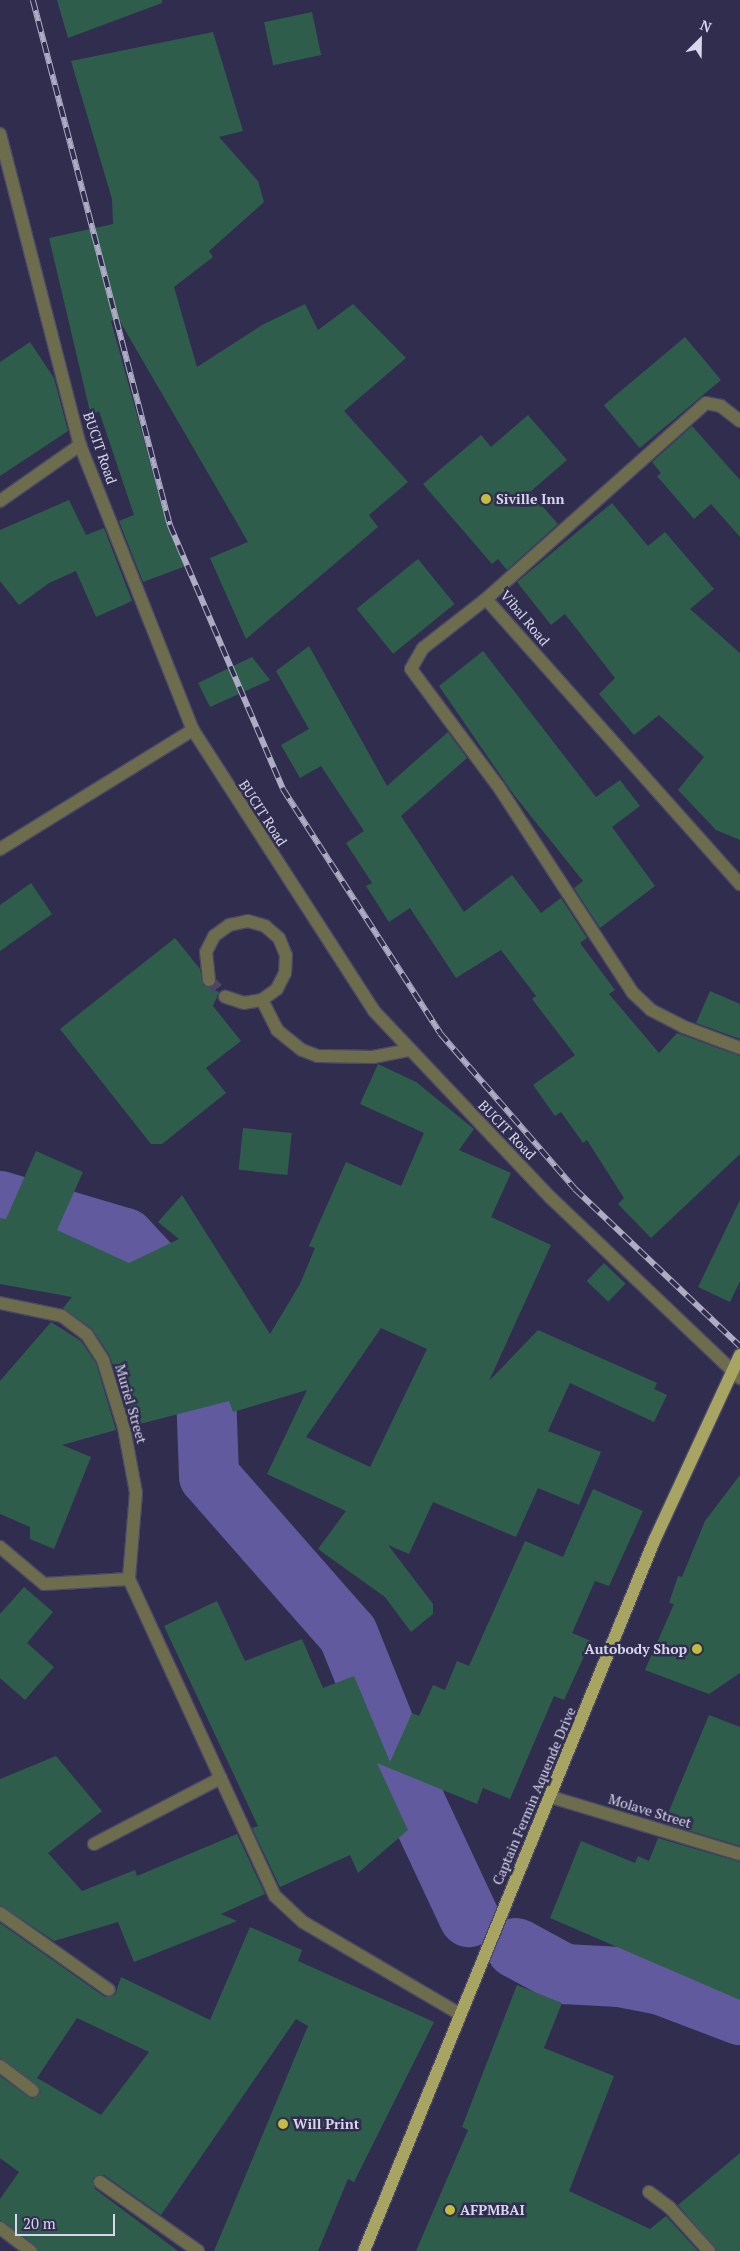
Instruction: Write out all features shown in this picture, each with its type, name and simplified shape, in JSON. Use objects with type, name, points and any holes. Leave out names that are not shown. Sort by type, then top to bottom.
[{"type":"main road","name":"Captain Fermin Aquende Drive","points":[[364,2251],[654,1541],[736,1375],[740,1355]]},
{"type":"street","name":"BUCIT Road","points":[[0,134],[80,445],[193,730],[374,1011],[408,1050],[551,1198],[736,1375]]},
{"type":"street","name":"Vibal Road","points":[[740,421],[721,406],[706,403],[486,599],[740,884]]},
{"type":"street","points":[[0,501],[80,445]]},
{"type":"street","points":[[486,599],[423,648],[411,669],[498,786],[633,993],[651,1010],[684,1027],[740,1048]]},
{"type":"street","points":[[0,849],[193,730]]},
{"type":"street","points":[[209,980],[206,952],[214,936],[229,925],[248,921],[265,926],[279,938],[286,955],[286,973],[277,990],[262,1000],[244,1003],[225,997]]},
{"type":"street","points":[[262,1000],[277,1030],[302,1050],[318,1056],[373,1057],[408,1050]]},
{"type":"street","name":"Muriel Street","points":[[0,1303],[62,1316],[87,1335],[103,1360],[124,1428],[136,1493],[130,1579]]},
{"type":"street","points":[[0,1547],[44,1584],[130,1579],[221,1778],[284,1907],[460,2014]]},
{"type":"street","points":[[94,1844],[221,1778]]},
{"type":"street","name":"Molave Street","points":[[551,1797],[740,1854]]},
{"type":"street","points":[[0,1913],[109,1990]]},
{"type":"street","points":[[0,2066],[33,2091]]},
{"type":"street","points":[[100,2182],[198,2251]]},
{"type":"street","points":[[649,2192],[708,2251]]},
{"type":"street","points":[[0,2228],[30,2251]]},
{"type":"building","points":[[57,0],[162,0],[162,3],[68,38]]},
{"type":"building","points":[[312,12],[321,55],[273,65],[264,22]]},
{"type":"building","points":[[213,32],[243,131],[219,137],[258,181],[264,202],[209,251],[213,257],[174,287],[197,367],[262,325],[305,304],[318,330],[353,304],[406,358],[344,411],[408,482],[369,515],[378,527],[246,639],[210,558],[248,542],[118,318],[111,321],[160,498],[186,566],[143,582],[119,521],[134,515],[99,411],[91,416],[49,238],[113,224],[112,199],[71,61]]},
{"type":"building","points":[[685,337],[721,380],[640,448],[604,405]]},
{"type":"building","points":[[30,342],[54,378],[68,431],[0,476],[0,362]]},
{"type":"building","name":"Siville Inn","points":[[528,415],[567,460],[530,492],[558,524],[507,570],[498,559],[492,564],[423,484],[481,435],[491,447]]},
{"type":"building","points":[[692,426],[740,480],[740,537],[711,504],[694,519],[657,476],[661,473],[652,462]]},
{"type":"building","points":[[69,500],[86,535],[104,528],[132,601],[96,617],[76,571],[49,583],[19,605],[0,581],[0,530]]},
{"type":"building","points":[[612,503],[648,546],[665,532],[714,589],[690,609],[740,653],[740,840],[716,830],[678,790],[704,757],[659,715],[634,735],[599,694],[615,678],[565,614],[551,625],[517,582]]},
{"type":"building","points":[[418,559],[455,604],[393,654],[357,609]]},
{"type":"building","points":[[309,646],[387,786],[448,732],[467,758],[401,816],[464,912],[512,875],[541,913],[561,898],[587,938],[580,943],[615,990],[609,994],[659,1053],[677,1033],[740,1056],[740,1154],[651,1238],[618,1204],[624,1198],[587,1140],[583,1143],[561,1112],[555,1116],[533,1085],[575,1055],[532,999],[536,996],[501,950],[456,978],[410,908],[389,922],[366,886],[372,883],[346,843],[364,831],[321,766],[300,778],[281,745],[309,729],[276,671]]},
{"type":"building","points":[[483,651],[596,797],[620,780],[640,806],[612,827],[655,886],[600,928],[574,888],[583,881],[514,795],[439,686]]},
{"type":"building","points":[[252,657],[270,680],[210,707],[198,683]]},
{"type":"building","points":[[31,883],[52,914],[0,951],[0,905]]},
{"type":"building","points":[[175,938],[200,969],[203,985],[219,992],[213,1006],[241,1041],[206,1068],[226,1093],[162,1144],[151,1144],[60,1029]]},
{"type":"building","points":[[710,991],[740,1004],[740,1039],[696,1023]]},
{"type":"building","points":[[378,1064],[416,1082],[474,1129],[459,1150],[511,1173],[491,1217],[551,1245],[489,1381],[538,1330],[657,1383],[654,1389],[667,1395],[654,1422],[570,1383],[548,1431],[601,1452],[579,1505],[538,1488],[516,1537],[433,1502],[409,1554],[388,1545],[433,1604],[433,1614],[411,1632],[385,1597],[318,1549],[346,1511],[267,1474],[307,1390],[233,1412],[229,1401],[132,1426],[110,1356],[92,1329],[63,1308],[72,1297],[0,1284],[0,1218],[6,1219],[36,1151],[83,1172],[57,1230],[129,1263],[179,1239],[158,1222],[182,1195],[270,1334],[300,1284],[315,1248],[309,1246],[346,1162],[401,1186],[424,1133],[360,1104]],"holes":[[[381,1328],[427,1349],[370,1467],[306,1437]]]},
{"type":"building","points":[[243,1128],[292,1133],[287,1175],[239,1170]]},
{"type":"building","points":[[740,1200],[740,1281],[730,1302],[698,1287]]},
{"type":"building","points":[[604,1263],[626,1284],[608,1302],[587,1281]]},
{"type":"building","points":[[51,1322],[81,1341],[96,1363],[116,1430],[62,1445],[91,1457],[54,1549],[30,1539],[30,1527],[0,1514],[0,1381]]},
{"type":"building","points":[[740,1475],[740,1673],[709,1694],[645,1670],[674,1604],[669,1603],[678,1576],[682,1577],[705,1521]]},
{"type":"building","points":[[593,1489],[643,1511],[609,1586],[595,1581],[572,1633],[591,1641],[564,1700],[554,1696],[510,1799],[483,1788],[477,1804],[377,1763],[408,1830],[358,1873],[350,1855],[280,1887],[252,1828],[258,1826],[164,1626],[217,1601],[245,1661],[302,1639],[323,1688],[354,1676],[390,1762],[412,1713],[419,1716],[433,1685],[445,1690],[457,1661],[469,1666],[525,1541],[563,1557]]},
{"type":"building","points":[[24,1587],[53,1612],[27,1643],[54,1667],[25,1700],[0,1678],[0,1614]]},
{"type":"building","points":[[709,1715],[740,1727],[740,1846],[664,1823]]},
{"type":"building","points":[[56,1756],[102,1811],[48,1853],[82,1891],[135,1870],[137,1876],[237,1834],[265,1894],[221,1914],[237,1921],[134,1962],[118,1922],[54,1941],[0,1905],[0,1779]]},
{"type":"building","points":[[658,1838],[740,1862],[740,2000],[550,1918],[581,1841],[635,1863],[638,1856],[649,1861]]},
{"type":"building","points":[[0,1923],[105,1997],[115,1995],[121,1977],[210,2020],[250,1927],[302,1950],[298,1961],[434,2022],[354,2182],[348,2179],[318,2251],[214,2251],[308,2026],[296,2019],[161,2215],[104,2175],[93,2178],[95,2189],[178,2251],[39,2251],[0,2220],[0,2199],[19,2172],[0,2158],[0,2076],[32,2099],[41,2092],[0,2058]],"holes":[[[77,2018],[149,2052],[101,2115],[37,2078]]]},
{"type":"building","points":[[517,1985],[562,2003],[544,2048],[614,2076],[569,2191],[650,2229],[666,2216],[698,2251],[416,2251],[468,2130],[462,2127]]},
{"type":"building","points":[[740,2153],[740,2251],[717,2251],[678,2205]]},
{"type":"waterway","points":[[0,1201],[125,1238],[154,1269],[190,1327],[206,1393],[209,1476],[348,1634],[416,1804],[469,1917]]},
{"type":"waterway","points":[[516,1948],[564,1974],[620,1977],[661,1985],[740,2015]]},
{"type":"tunnel","points":[[209,980],[225,997]]},
{"type":"railway","points":[[33,0],[170,525],[283,789],[440,1033],[575,1189],[740,1346]]},
{"type":"place","name":"Siville Inn","points":[[486,499]]},
{"type":"place","name":"Autobody Shop","points":[[697,1649]]},
{"type":"place","name":"Will Print","points":[[283,2124]]},
{"type":"place","name":"AFPMBAI","points":[[450,2210]]}]
